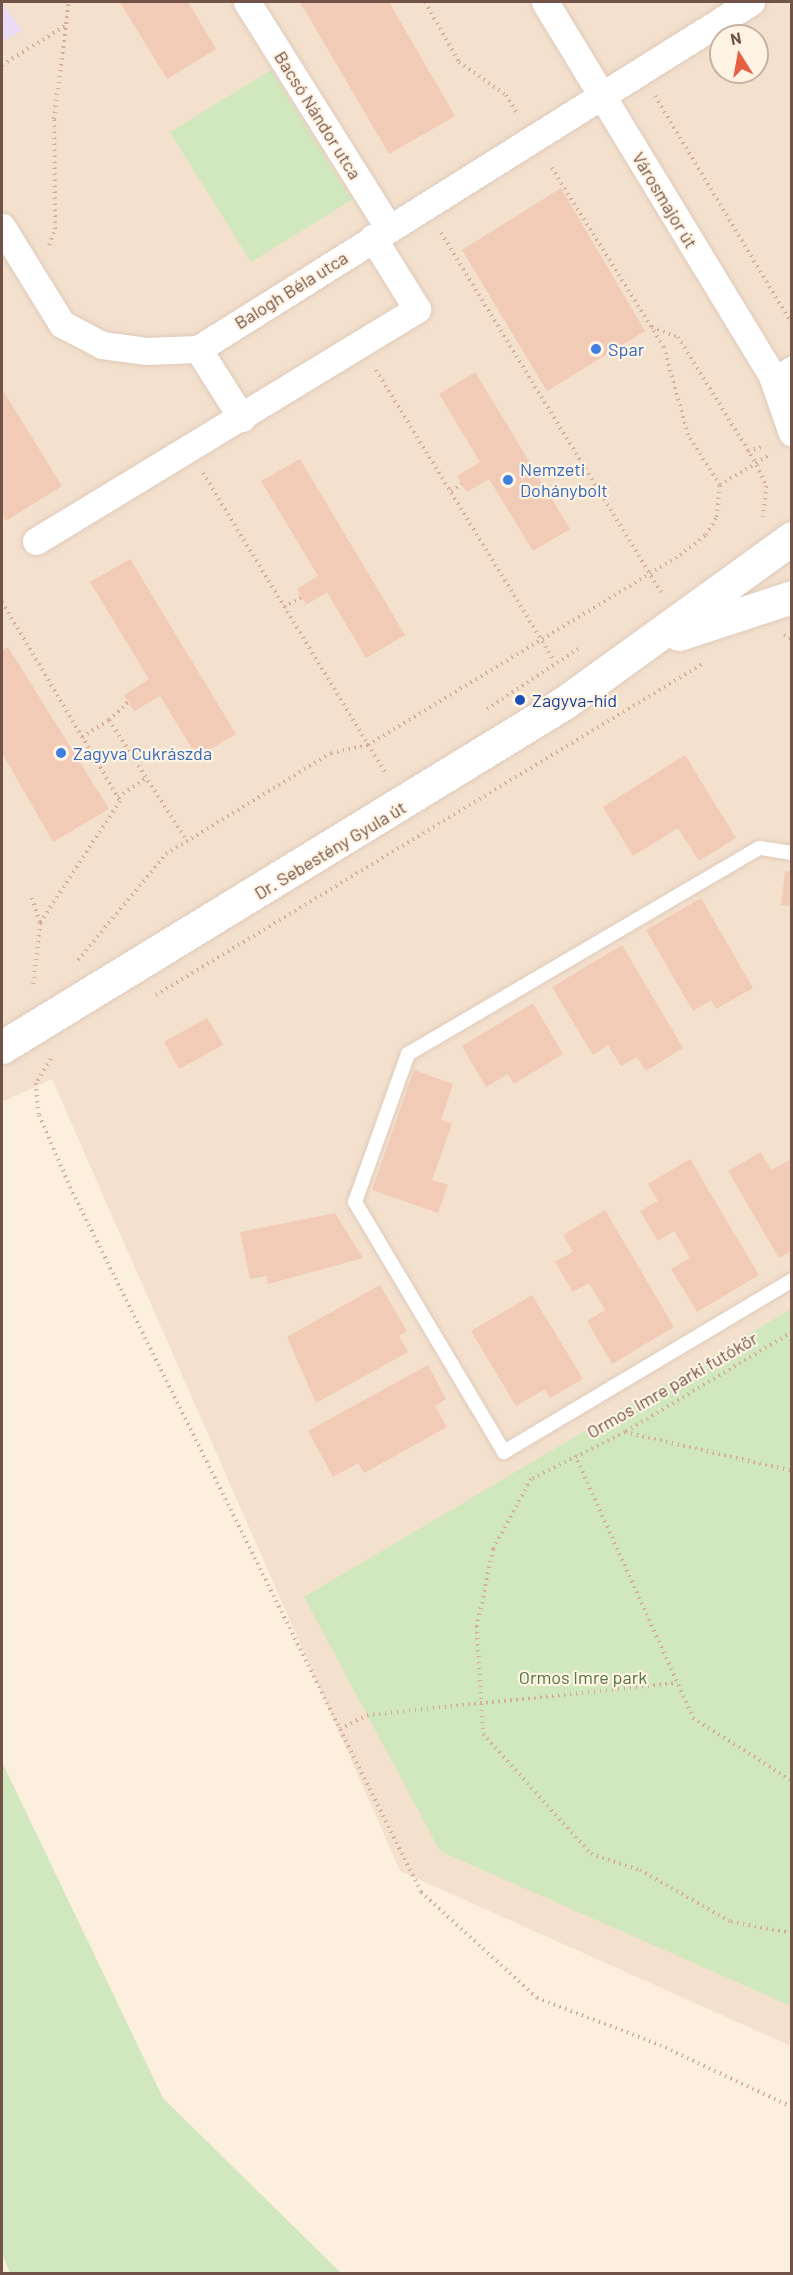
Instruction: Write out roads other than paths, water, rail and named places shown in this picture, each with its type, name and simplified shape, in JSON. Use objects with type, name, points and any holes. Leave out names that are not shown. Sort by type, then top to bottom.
[{"type":"street","name":"Bacsó Nándor utca","points":[[242,418],[417,309],[381,233],[247,2]]},
{"type":"street","name":"Városmajor út","points":[[545,2],[603,98],[785,377],[783,442]]},
{"type":"street","name":"Balogh Béla utca","points":[[198,349],[424,206],[603,98],[638,69],[751,2]]},
{"type":"street","points":[[2,227],[62,324],[102,345],[146,351],[198,349],[242,418],[190,452],[36,541]]},
{"type":"street","points":[[651,643],[792,538]]},
{"type":"street","points":[[651,643],[792,597]]},
{"type":"street","name":"Dr. Sebestény Gyula út","points":[[2,1047],[405,805],[651,643]]},
{"type":"lane","points":[[792,853],[759,848],[408,1054],[355,1202],[504,1452],[792,1280]]},
{"type":"place","name":"Spar","points":[[596,349]]},
{"type":"place","name":"Nemzeti Dohánybolt","points":[[508,480]]},
{"type":"place","name":"Zagyva-híd","points":[[520,700]]},
{"type":"place","name":"Zagyva Cukrászda","points":[[61,753]]},
{"type":"park label","name":"Ormos Imre park","points":[[583,1677]]}]
